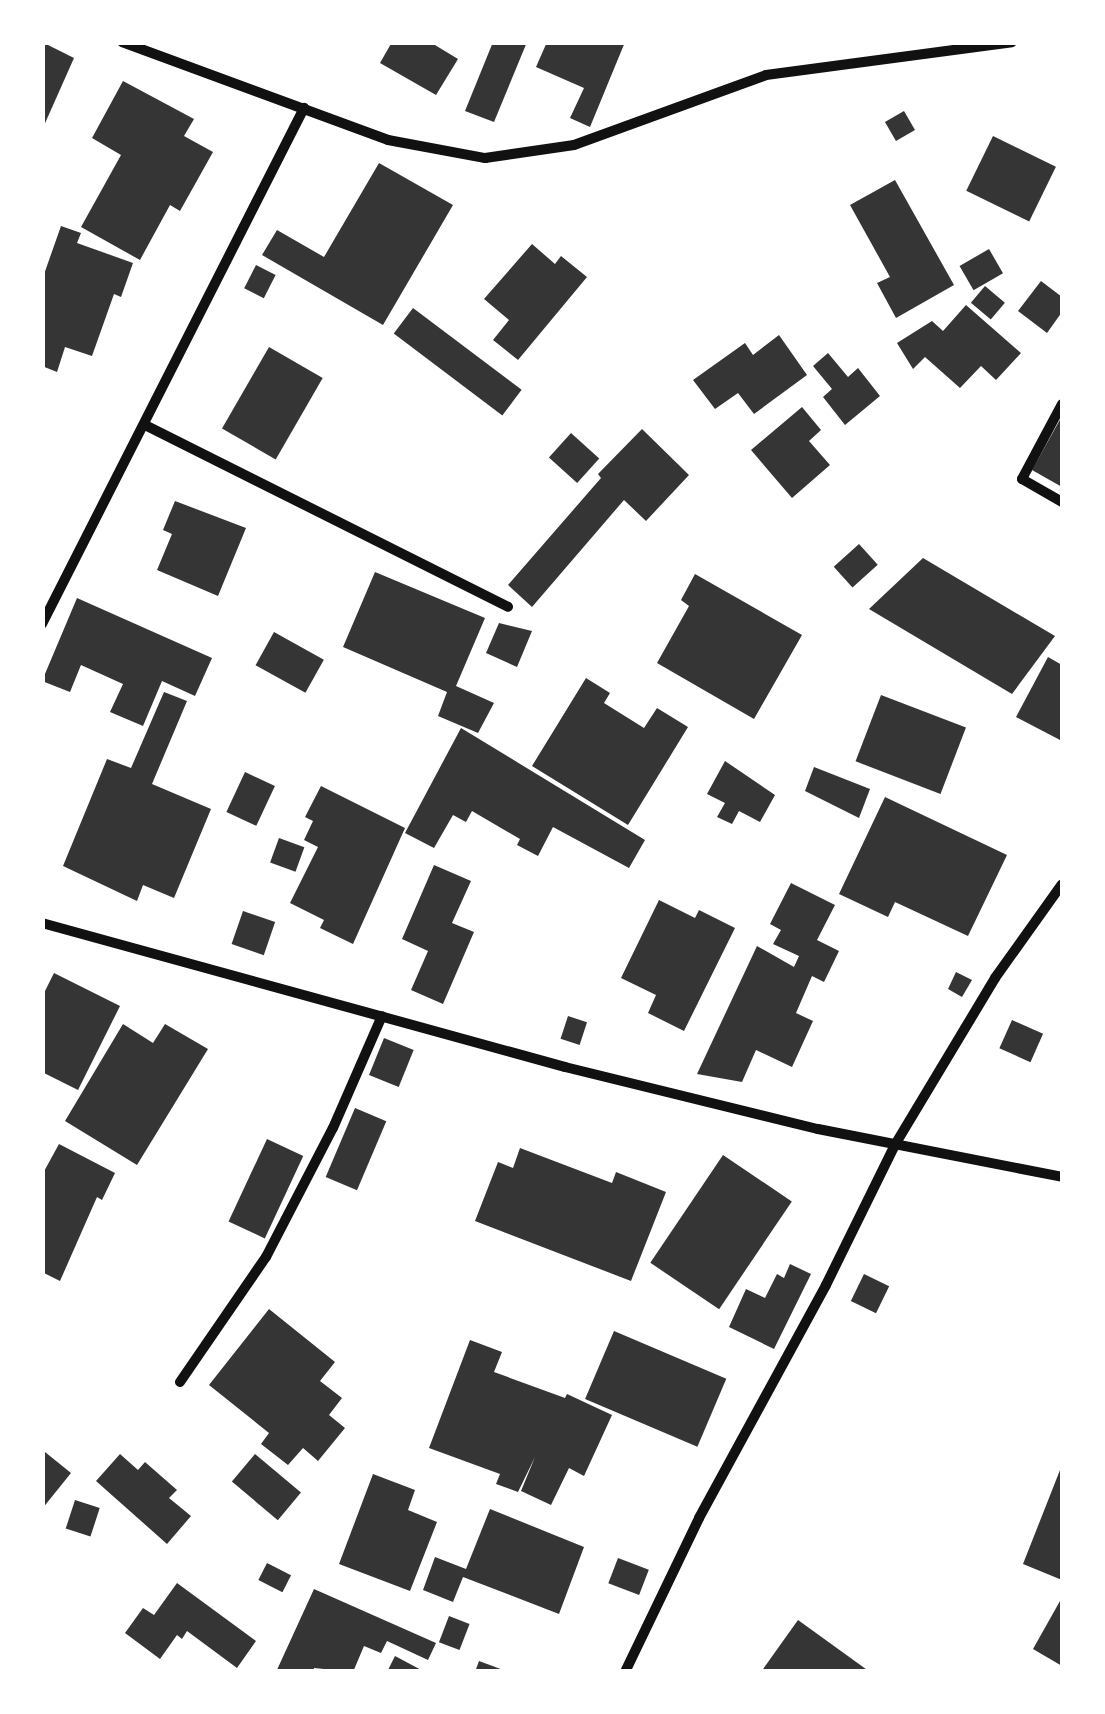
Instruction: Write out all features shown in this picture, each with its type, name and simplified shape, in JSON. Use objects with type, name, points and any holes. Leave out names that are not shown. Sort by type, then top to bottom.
[{"type":"street","points":[[122,42],[388,140],[485,158],[574,145],[766,75],[1012,42]]},
{"type":"street","points":[[42,624],[304,108]]},
{"type":"street","points":[[1062,404],[1022,479],[1062,502]]},
{"type":"street","points":[[145,425],[508,607]]},
{"type":"street","points":[[625,1672],[699,1518],[826,1286],[896,1143],[996,978],[1062,884]]},
{"type":"street","points":[[42,923],[818,1129],[1062,1177]]},
{"type":"street","points":[[180,1382],[266,1257],[333,1128],[382,1016]]},
{"type":"building","points":[[42,42],[74,58],[42,130]]},
{"type":"building","points":[[392,42],[430,42],[458,59],[436,95],[380,63]]},
{"type":"building","points":[[493,42],[527,42],[494,122],[465,111]]},
{"type":"building","points":[[547,42],[625,42],[590,127],[570,118],[584,88],[536,67]]},
{"type":"building","points":[[123,81],[194,119],[184,136],[213,152],[180,211],[170,205],[140,260],[81,227],[121,155],[92,138]]},
{"type":"building","points":[[904,111],[915,130],[896,141],[885,122]]},
{"type":"building","points":[[993,136],[1056,167],[1029,222],[966,191]]},
{"type":"building","points":[[379,163],[453,205],[383,325],[262,255],[277,230],[324,257]]},
{"type":"building","points":[[895,180],[954,285],[896,318],[877,283],[890,277],[850,205]]},
{"type":"building","points":[[61,226],[81,233],[77,243],[133,263],[121,297],[114,294],[92,356],[65,347],[57,372],[42,366],[42,280]]},
{"type":"building","points":[[532,244],[555,264],[561,256],[587,277],[518,360],[493,340],[509,320],[484,299]]},
{"type":"building","points":[[989,249],[1003,273],[974,290],[960,266]]},
{"type":"building","points":[[256,265],[276,275],[264,298],[244,288]]},
{"type":"building","points":[[1041,281],[1062,297],[1062,312],[1047,333],[1018,311]]},
{"type":"building","points":[[985,286],[1005,303],[991,320],[971,303]]},
{"type":"building","points":[[966,305],[1021,353],[996,380],[981,366],[960,388],[925,357],[913,369],[897,343],[932,321],[943,331]]},
{"type":"building","points":[[413,308],[522,390],[502,415],[394,334]]},
{"type":"building","points":[[779,335],[807,375],[754,414],[738,393],[715,409],[693,380],[745,343],[753,355]]},
{"type":"building","points":[[269,347],[323,378],[276,459],[222,428]]},
{"type":"building","points":[[828,353],[848,377],[858,368],[880,396],[845,425],[823,397],[832,389],[813,366]]},
{"type":"building","points":[[802,407],[821,430],[809,441],[830,465],[792,498],[751,450]]},
{"type":"building","points":[[1062,416],[1062,487],[1032,470]]},
{"type":"building","points":[[642,429],[689,475],[646,521],[624,500],[532,607],[508,585],[601,478],[598,474]]},
{"type":"building","points":[[571,433],[599,458],[577,483],[549,458]]},
{"type":"building","points":[[175,501],[246,528],[218,596],[157,570],[172,534],[163,530]]},
{"type":"building","points":[[859,544],[878,565],[852,588],[834,567]]},
{"type":"building","points":[[923,558],[1055,636],[1012,694],[869,609]]},
{"type":"building","points":[[375,572],[485,618],[456,686],[494,703],[478,733],[438,716],[447,692],[343,647]]},
{"type":"building","points":[[695,574],[802,635],[754,719],[657,663],[689,606],[681,600]]},
{"type":"building","points":[[77,598],[212,658],[195,696],[162,681],[143,726],[110,712],[123,684],[81,665],[70,692],[42,681]]},
{"type":"building","points":[[499,623],[532,631],[517,667],[486,653]]},
{"type":"building","points":[[274,632],[324,660],[305,693],[256,665]]},
{"type":"building","points":[[1048,657],[1062,665],[1062,741],[1016,717]]},
{"type":"building","points":[[586,678],[610,693],[604,703],[644,728],[657,708],[688,727],[628,825],[532,766]]},
{"type":"building","points":[[164,692],[187,701],[152,784],[211,809],[174,898],[143,885],[137,901],[63,866],[107,759],[131,768]]},
{"type":"building","points":[[881,695],[966,728],[941,794],[856,761]]},
{"type":"building","points":[[461,728],[645,840],[629,868],[553,827],[538,856],[517,845],[520,839],[472,811],[466,822],[453,815],[434,848],[405,833]]},
{"type":"building","points":[[725,761],[775,795],[760,822],[739,811],[732,824],[717,817],[725,803],[707,794]]},
{"type":"building","points":[[814,767],[870,789],[859,818],[805,791]]},
{"type":"building","points":[[245,772],[275,786],[256,826],[226,812]]},
{"type":"building","points":[[321,786],[405,828],[353,944],[320,928],[324,920],[290,903],[318,847],[304,840],[313,821],[305,817]]},
{"type":"building","points":[[885,797],[1007,855],[968,936],[895,902],[888,917],[839,894]]},
{"type":"building","points":[[279,838],[304,847],[295,872],[270,862]]},
{"type":"building","points":[[434,865],[471,881],[452,923],[474,932],[443,1004],[411,990],[428,951],[402,939]]},
{"type":"building","points":[[791,883],[835,905],[817,940],[839,951],[824,982],[812,976],[796,1013],[813,1021],[792,1067],[756,1050],[742,1082],[697,1074],[757,946],[794,967],[799,956],[773,944],[781,930],[770,924]]},
{"type":"building","points":[[659,900],[695,918],[699,910],[735,928],[684,1031],[648,1013],[656,995],[621,978]]},
{"type":"building","points":[[243,911],[275,922],[264,955],[232,944]]},
{"type":"building","points":[[956,972],[972,980],[962,997],[948,989]]},
{"type":"building","points":[[54,973],[120,1006],[78,1090],[42,1072],[42,997]]},
{"type":"building","points":[[568,1016],[587,1022],[580,1045],[561,1039]]},
{"type":"building","points":[[1012,1020],[1043,1034],[1030,1062],[999,1048]]},
{"type":"building","points":[[123,1024],[153,1043],[165,1024],[208,1049],[137,1165],[65,1121]]},
{"type":"building","points":[[384,1038],[414,1050],[399,1087],[369,1075]]},
{"type":"building","points":[[355,1108],[386,1121],[357,1190],[326,1177]]},
{"type":"building","points":[[267,1139],[303,1156],[265,1238],[229,1221]]},
{"type":"building","points":[[59,1144],[115,1173],[102,1200],[97,1197],[60,1281],[42,1272],[42,1175]]},
{"type":"building","points":[[520,1148],[612,1183],[616,1172],[666,1192],[631,1281],[475,1221],[498,1162],[513,1168]]},
{"type":"building","points":[[723,1155],[792,1201],[719,1309],[650,1263]]},
{"type":"building","points":[[790,1264],[811,1274],[774,1349],[729,1327],[746,1289],[765,1298],[777,1274],[784,1278]]},
{"type":"building","points":[[864,1274],[889,1286],[876,1313],[851,1301]]},
{"type":"building","points":[[269,1309],[335,1362],[320,1381],[342,1398],[329,1415],[345,1428],[318,1461],[303,1448],[288,1465],[261,1444],[269,1433],[209,1385]]},
{"type":"building","points":[[614,1331],[726,1379],[697,1447],[585,1399]]},
{"type":"building","points":[[470,1340],[502,1352],[494,1372],[565,1398],[567,1394],[612,1415],[584,1476],[569,1468],[551,1505],[521,1491],[535,1457],[518,1492],[496,1484],[500,1474],[429,1448]]},
{"type":"building","points":[[45,1452],[71,1473],[42,1509],[42,1455]]},
{"type":"building","points":[[120,1454],[138,1470],[145,1462],[177,1490],[169,1498],[191,1516],[167,1544],[96,1481]]},
{"type":"building","points":[[255,1454],[301,1493],[278,1520],[232,1482]]},
{"type":"building","points":[[1062,1465],[1062,1580],[1023,1564]]},
{"type":"building","points":[[373,1474],[415,1490],[408,1510],[437,1522],[410,1591],[339,1564]]},
{"type":"building","points":[[75,1500],[100,1508],[90,1537],[66,1529]]},
{"type":"building","points":[[490,1509],[584,1547],[559,1614],[463,1577],[453,1602],[423,1590],[435,1557],[466,1569]]},
{"type":"building","points":[[618,1558],[649,1570],[639,1595],[608,1583]]},
{"type":"building","points":[[267,1563],[291,1575],[282,1592],[258,1580]]},
{"type":"building","points":[[177,1583],[256,1641],[237,1668],[187,1631],[182,1639],[177,1635],[160,1659],[125,1633],[143,1608],[154,1615]]},
{"type":"building","points":[[314,1589],[436,1643],[428,1660],[387,1641],[381,1653],[364,1646],[353,1672],[314,1668],[313,1672],[276,1672]]},
{"type":"building","points":[[1062,1602],[1062,1666],[1033,1649]]},
{"type":"building","points":[[449,1616],[470,1624],[460,1650],[439,1642]]},
{"type":"building","points":[[798,1620],[870,1672],[761,1672]]},
{"type":"building","points":[[395,1656],[425,1672],[387,1672]]},
{"type":"building","points":[[479,1661],[506,1671],[506,1672],[475,1672]]}]
